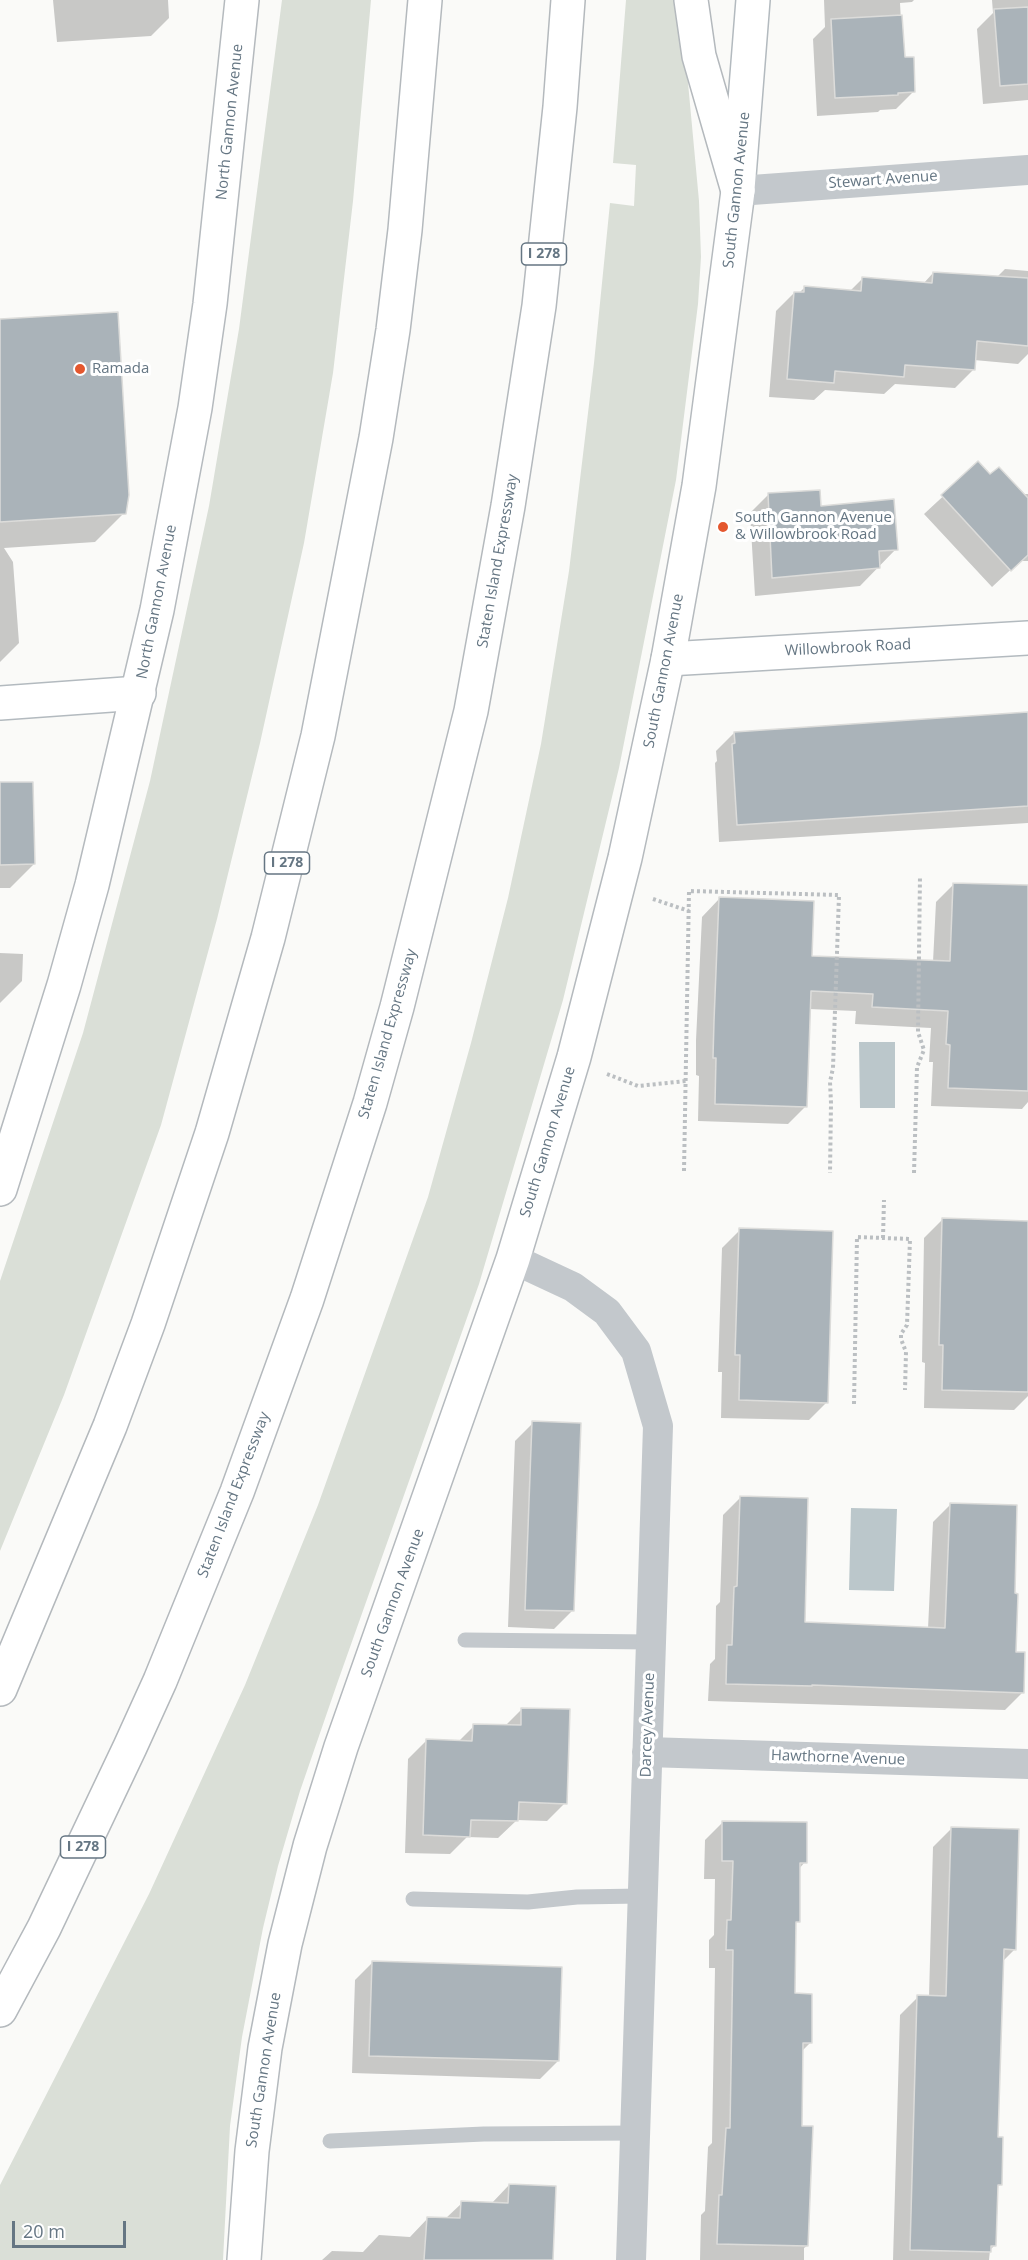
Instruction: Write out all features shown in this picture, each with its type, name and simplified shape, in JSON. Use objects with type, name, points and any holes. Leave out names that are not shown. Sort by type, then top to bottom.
[{"type":"main road","name":"North Gannon Avenue","points":[[0,1189],[92,885],[157,610],[195,408],[211,293],[242,0]]},
{"type":"main road","name":"I 278","points":[[0,1689],[110,1426],[148,1324],[212,1133],[271,927],[318,736],[358,538],[377,427],[393,330],[405,230],[425,0]]},
{"type":"main road","name":"Staten Island Expressway","points":[[0,2010],[54,1907],[164,1671],[228,1513],[307,1299],[370,1103],[397,1007],[471,711],[508,507],[539,306],[560,107],[568,0]]},
{"type":"main road","points":[[691,0],[699,56],[738,191]]},
{"type":"main road","name":"South Gannon Avenue","points":[[244,2260],[252,2151],[265,2048],[285,1944],[310,1846],[341,1747],[513,1259],[574,1057],[625,858],[668,659],[699,486],[738,191],[753,0]]},
{"type":"main road","name":"Willowbrook Road","points":[[668,659],[1028,638]]},
{"type":"main road","points":[[0,703],[139,693]]},
{"type":"street","name":"Stewart Avenue","points":[[738,191],[1028,170]]},
{"type":"street","name":"Darcey Avenue","points":[[513,1259],[573,1287],[607,1312],[636,1351],[658,1426],[631,2260]]},
{"type":"street","name":"Hawthorne Avenue","points":[[647,1752],[1028,1764]]},
{"type":"lane","points":[[465,1640],[651,1642]]},
{"type":"lane","points":[[413,1899],[528,1902],[577,1897],[642,1896]]},
{"type":"lane","points":[[330,2141],[484,2134],[635,2133]]},
{"type":"path","points":[[914,1173],[917,1067],[924,1050],[918,1032],[920,876]]},
{"type":"path","points":[[684,1171],[689,891],[838,895],[833,1068],[830,1082],[830,1173]]},
{"type":"path","points":[[652,899],[689,911]]},
{"type":"path","points":[[607,1074],[638,1086],[686,1081]]},
{"type":"path","points":[[883,1238],[884,1200]]},
{"type":"path","points":[[854,1404],[857,1237],[910,1239],[907,1325],[901,1334],[906,1352],[905,1390]]},
{"type":"shaded area","points":[[282,0],[371,0],[353,201],[333,373],[304,543],[260,743],[217,919],[161,1125],[64,1395],[0,1551],[0,1281],[83,1033],[150,781],[209,506],[239,329]]},
{"type":"shaded area","points":[[626,0],[678,0],[683,29],[699,201],[701,257],[698,304],[676,480],[619,768],[563,1000],[479,1284],[300,1791],[278,1866],[263,1928],[242,2037],[230,2126],[223,2260],[0,2260],[0,2185],[149,1894],[245,1685],[318,1505],[428,1197],[471,1043],[508,898],[541,744],[569,571],[594,363],[610,203],[634,206],[636,165],[613,163]]},
{"type":"shaded area","points":[[859,1042],[895,1042],[895,1108],[860,1108]]},
{"type":"shaded area","points":[[851,1508],[897,1509],[894,1591],[849,1590]]},
{"type":"building","points":[[1028,7],[1028,84],[1000,86],[994,9]]},
{"type":"building","points":[[902,15],[905,57],[914,57],[915,92],[835,98],[831,19]]},
{"type":"building","points":[[933,272],[1028,278],[1028,346],[977,341],[975,370],[905,365],[904,377],[835,371],[834,383],[787,379],[794,292],[804,292],[804,286],[861,291],[862,277],[932,283]]},
{"type":"building","name":"Ramada","points":[[118,312],[129,495],[126,514],[0,522],[0,319]]},
{"type":"building","points":[[978,461],[990,474],[999,467],[1028,498],[1028,555],[1011,571],[941,495]]},
{"type":"building","points":[[820,490],[821,506],[894,499],[898,550],[879,551],[880,568],[772,578],[768,493]]},
{"type":"building","points":[[1028,712],[1028,806],[737,825],[732,744],[735,743],[734,732]]},
{"type":"building","points":[[0,782],[33,782],[35,864],[0,865]]},
{"type":"building","points":[[953,883],[1028,885],[1028,1091],[948,1088],[950,1045],[946,1044],[948,1011],[872,1007],[873,994],[811,991],[807,1107],[715,1104],[716,1058],[713,1058],[719,897],[814,901],[812,956],[950,961]]},
{"type":"building","points":[[942,1218],[1028,1221],[1028,1392],[942,1390],[943,1345],[939,1345]]},
{"type":"building","points":[[739,1228],[833,1231],[828,1403],[739,1400],[740,1355],[735,1355]]},
{"type":"building","points":[[532,1421],[581,1423],[574,1611],[525,1610]]},
{"type":"building","points":[[740,1496],[808,1498],[805,1622],[945,1628],[950,1503],[1017,1505],[1016,1652],[1025,1652],[1024,1693],[726,1684],[727,1645],[732,1645],[734,1587],[737,1586]]},
{"type":"building","points":[[521,1708],[570,1709],[567,1804],[519,1802],[518,1821],[471,1820],[470,1837],[423,1835],[426,1739],[472,1741],[473,1724],[521,1725]]},
{"type":"building","points":[[722,1821],[807,1822],[807,1863],[800,1863],[800,1922],[796,1922],[795,1993],[812,1994],[812,2043],[803,2043],[802,2126],[813,2126],[808,2246],[717,2244],[726,2128],[730,2128],[733,1950],[726,1950],[727,1920],[731,1920],[733,1861],[722,1861]]},
{"type":"building","points":[[951,1827],[1019,1829],[1016,1950],[1004,1949],[998,2137],[1003,2137],[1002,2185],[998,2185],[996,2246],[991,2246],[991,2252],[910,2250],[917,1995],[946,1996]]},
{"type":"building","points":[[372,1961],[562,1967],[559,2061],[369,2056]]},
{"type":"building","points":[[509,2184],[556,2186],[553,2260],[424,2260],[427,2217],[460,2218],[461,2201],[508,2203]]},
{"type":"place","name":"Ramada","points":[[80,369]]},
{"type":"place","name":"South Gannon Avenue & Willowbrook Road","points":[[723,527]]}]
